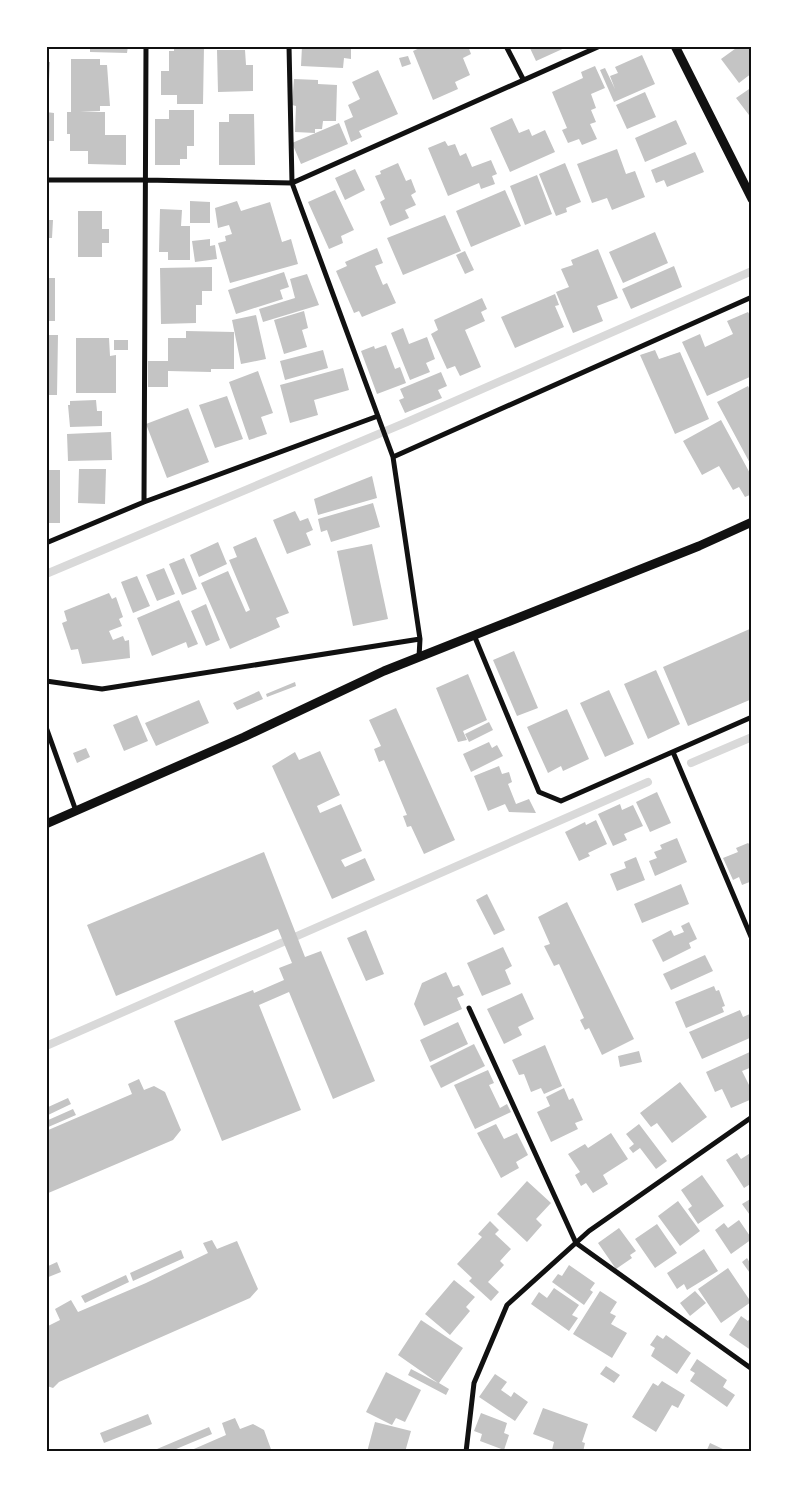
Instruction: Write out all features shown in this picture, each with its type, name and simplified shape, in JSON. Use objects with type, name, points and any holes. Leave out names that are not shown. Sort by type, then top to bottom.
[{"type":"street","points":[[144,502],[146,46]]},
{"type":"street","points":[[290,46],[292,183],[393,457],[420,639],[419,657]]},
{"type":"street","points":[[506,46],[523,79]]},
{"type":"street","points":[[46,180],[292,183],[600,46]]},
{"type":"street","points":[[675,46],[752,199]]},
{"type":"street","points":[[393,457],[752,297]]},
{"type":"street","points":[[46,543],[144,502],[378,416]]},
{"type":"street","points":[[46,824],[244,737],[384,671],[699,546],[752,522]]},
{"type":"street","points":[[474,635],[539,792],[561,801],[752,717]]},
{"type":"street","points":[[46,680],[102,689],[420,639]]},
{"type":"street","points":[[46,727],[76,811]]},
{"type":"street","points":[[673,752],[752,939]]},
{"type":"street","points":[[469,1008],[576,1243],[752,1369]]},
{"type":"street","points":[[466,1452],[474,1383],[507,1305],[589,1231],[752,1117]]},
{"type":"building","points":[[90,46],[128,46],[127,53],[90,52]]},
{"type":"building","points":[[174,46],[204,46],[203,104],[177,104],[177,95],[161,95],[161,71],[169,71],[169,51],[174,51]]},
{"type":"building","points":[[302,46],[351,46],[351,59],[344,58],[343,68],[301,66]]},
{"type":"building","points":[[424,46],[468,46],[471,54],[463,58],[470,75],[455,82],[458,89],[433,100],[413,51]]},
{"type":"building","points":[[529,46],[569,46],[536,61]]},
{"type":"building","points":[[739,46],[752,46],[752,73],[739,83],[721,59]]},
{"type":"building","points":[[217,50],[245,50],[246,65],[253,65],[253,91],[218,92]]},
{"type":"building","points":[[642,55],[655,84],[614,102],[600,70],[605,68],[615,89],[610,76],[618,73],[615,67]]},
{"type":"building","points":[[408,56],[411,64],[402,67],[399,58]]},
{"type":"building","points":[[71,59],[100,59],[100,65],[107,65],[110,106],[100,106],[100,111],[80,112],[105,112],[105,135],[126,135],[126,165],[88,164],[88,151],[70,151],[70,134],[67,134],[67,112],[71,112]]},
{"type":"building","points":[[46,62],[50,62],[49,81],[46,81]]},
{"type":"building","points":[[595,66],[605,88],[591,94],[596,108],[591,110],[596,122],[590,124],[597,139],[582,145],[579,139],[568,143],[562,130],[567,128],[552,92],[583,78],[581,72]]},
{"type":"building","points":[[378,70],[398,114],[359,131],[362,137],[351,142],[344,121],[353,117],[348,105],[360,99],[352,82]]},
{"type":"building","points":[[294,79],[318,80],[318,84],[337,85],[336,121],[323,121],[322,129],[315,129],[315,133],[295,132],[296,106],[292,105]]},
{"type":"building","points":[[752,87],[752,119],[736,98]]},
{"type":"building","points":[[645,92],[656,117],[627,129],[616,105]]},
{"type":"building","points":[[169,110],[194,110],[194,146],[187,146],[187,159],[180,159],[180,165],[155,165],[155,119],[169,119]]},
{"type":"building","points":[[46,112],[54,113],[54,141],[46,141]]},
{"type":"building","points":[[229,114],[254,114],[255,165],[219,165],[219,122],[229,122]]},
{"type":"building","points":[[512,118],[519,133],[529,129],[532,136],[545,130],[555,152],[510,172],[490,128]]},
{"type":"building","points":[[676,120],[687,144],[645,162],[635,138]]},
{"type":"building","points":[[339,123],[348,144],[301,164],[292,143]]},
{"type":"building","points":[[445,141],[448,146],[455,144],[460,156],[466,153],[472,167],[491,160],[497,174],[492,176],[495,184],[481,189],[479,183],[448,196],[428,148]]},
{"type":"building","points":[[617,149],[626,174],[635,171],[645,197],[612,210],[607,198],[592,203],[577,164]]},
{"type":"building","points":[[695,152],[704,172],[667,187],[664,180],[656,183],[651,170]]},
{"type":"building","points":[[398,163],[406,181],[411,179],[416,192],[411,195],[416,205],[405,210],[409,218],[390,226],[380,202],[385,199],[375,176],[381,174],[380,171]]},
{"type":"building","points":[[565,163],[581,202],[566,208],[567,212],[556,216],[539,174]]},
{"type":"building","points":[[355,169],[365,190],[345,200],[335,178]]},
{"type":"building","points":[[537,175],[552,214],[525,225],[510,186]]},
{"type":"building","points":[[335,190],[354,230],[341,236],[343,243],[329,249],[308,202]]},
{"type":"building","points":[[505,190],[521,226],[471,247],[456,211]]},
{"type":"building","points":[[190,201],[210,202],[210,223],[190,223]]},
{"type":"building","points":[[237,201],[241,211],[270,202],[282,242],[291,239],[298,264],[230,283],[218,243],[226,241],[225,236],[232,234],[229,225],[218,228],[215,208]]},
{"type":"building","points":[[160,209],[182,210],[181,226],[190,226],[190,260],[168,260],[168,252],[159,252]]},
{"type":"building","points":[[78,211],[102,211],[102,229],[109,229],[109,243],[102,243],[102,257],[78,257]]},
{"type":"building","points":[[445,215],[461,251],[403,275],[387,238]]},
{"type":"building","points":[[46,220],[53,220],[52,238],[46,238]]},
{"type":"building","points":[[655,232],[668,263],[623,283],[609,252]]},
{"type":"building","points":[[210,239],[210,246],[215,245],[217,259],[195,262],[192,241]]},
{"type":"building","points":[[377,248],[383,263],[375,266],[383,285],[387,283],[396,303],[362,317],[359,311],[354,313],[336,271],[347,266],[345,262]]},
{"type":"building","points":[[598,249],[618,298],[597,306],[603,321],[573,333],[556,292],[569,287],[561,269],[573,265],[571,260]]},
{"type":"building","points":[[465,251],[474,270],[465,274],[456,255]]},
{"type":"building","points":[[674,266],[682,287],[631,309],[622,289]]},
{"type":"building","points":[[212,267],[212,291],[202,291],[202,305],[196,305],[196,323],[161,324],[160,268]]},
{"type":"building","points":[[284,272],[289,287],[280,290],[283,299],[236,314],[228,290]]},
{"type":"building","points":[[307,274],[319,305],[263,322],[259,309],[295,298],[290,279]]},
{"type":"building","points":[[46,278],[55,278],[55,321],[46,321]]},
{"type":"building","points":[[555,294],[559,305],[555,306],[564,327],[515,348],[501,317]]},
{"type":"building","points":[[482,298],[487,309],[481,312],[485,321],[465,330],[481,367],[460,376],[455,366],[447,369],[431,334],[438,330],[434,320]]},
{"type":"building","points":[[304,311],[308,328],[302,330],[307,347],[284,354],[274,320]]},
{"type":"building","points":[[748,312],[752,319],[752,376],[707,396],[682,342],[700,334],[705,347],[733,334],[727,321]]},
{"type":"building","points":[[256,315],[266,359],[241,364],[232,320]]},
{"type":"building","points":[[403,328],[409,344],[427,337],[435,359],[426,363],[430,372],[410,380],[391,333]]},
{"type":"building","points":[[186,331],[234,332],[234,369],[211,369],[211,372],[168,371],[168,387],[148,387],[148,361],[168,361],[168,338],[186,338]]},
{"type":"building","points":[[46,335],[58,335],[57,395],[46,395]]},
{"type":"building","points":[[76,338],[109,338],[110,356],[116,355],[116,393],[76,393]]},
{"type":"building","points":[[114,340],[128,340],[128,350],[114,350]]},
{"type":"building","points":[[386,345],[395,369],[400,367],[406,383],[377,394],[361,351],[374,346],[375,349]]},
{"type":"building","points":[[323,350],[328,368],[285,380],[280,361]]},
{"type":"building","points":[[655,350],[659,359],[680,352],[709,419],[675,434],[640,355]]},
{"type":"building","points":[[343,368],[349,390],[314,400],[318,415],[290,423],[280,385]]},
{"type":"building","points":[[258,371],[273,413],[261,417],[267,434],[249,440],[229,382]]},
{"type":"building","points":[[441,372],[447,386],[438,390],[442,398],[405,413],[399,400],[404,398],[400,389]]},
{"type":"building","points":[[748,386],[752,394],[752,467],[717,402]]},
{"type":"building","points":[[227,396],[243,439],[215,448],[199,405]]},
{"type":"building","points":[[96,400],[97,411],[102,411],[102,426],[70,427],[68,405],[70,405],[70,401]]},
{"type":"building","points":[[188,408],[209,462],[167,478],[146,424]]},
{"type":"building","points":[[721,420],[752,477],[752,494],[745,497],[739,487],[733,490],[719,466],[702,475],[683,441]]},
{"type":"building","points":[[111,432],[112,460],[68,461],[67,434]]},
{"type":"building","points":[[79,469],[106,469],[105,504],[78,503]]},
{"type":"building","points":[[46,470],[60,470],[60,523],[46,523]]},
{"type":"building","points":[[372,476],[377,498],[318,515],[314,499]]},
{"type":"building","points":[[373,503],[380,527],[331,542],[327,530],[321,532],[318,519]]},
{"type":"building","points":[[295,511],[300,521],[308,518],[313,530],[306,533],[311,545],[287,554],[273,520]]},
{"type":"building","points":[[256,537],[289,613],[276,618],[280,627],[230,649],[201,583],[228,571],[246,612],[250,610],[229,560],[237,557],[233,547]]},
{"type":"building","points":[[218,542],[227,564],[199,577],[190,555]]},
{"type":"building","points":[[372,544],[388,619],[353,626],[337,551]]},
{"type":"building","points":[[184,558],[197,589],[182,595],[169,564]]},
{"type":"building","points":[[164,568],[175,594],[157,601],[146,575]]},
{"type":"building","points":[[137,576],[150,606],[133,613],[121,582]]},
{"type":"building","points":[[109,593],[112,599],[116,597],[123,617],[119,619],[122,626],[109,631],[113,640],[123,636],[125,641],[129,640],[130,658],[82,664],[78,649],[71,650],[62,623],[67,621],[64,611]]},
{"type":"building","points":[[179,600],[198,644],[188,648],[186,642],[152,656],[137,618]]},
{"type":"building","points":[[206,604],[220,640],[206,646],[191,611]]},
{"type":"building","points":[[752,628],[752,699],[688,726],[663,667]]},
{"type":"building","points":[[514,651],[538,708],[517,716],[493,660]]},
{"type":"building","points":[[656,670],[680,724],[648,739],[624,684]]},
{"type":"building","points":[[468,674],[487,720],[463,731],[467,740],[458,742],[436,688]]},
{"type":"building","points":[[295,682],[296,686],[267,697],[266,694]]},
{"type":"building","points":[[609,690],[634,744],[605,757],[580,703]]},
{"type":"building","points":[[259,691],[263,699],[237,710],[233,703]]},
{"type":"building","points":[[199,700],[209,723],[156,746],[145,723]]},
{"type":"building","points":[[396,708],[455,840],[424,854],[411,826],[407,827],[403,816],[407,815],[384,760],[379,762],[374,749],[381,746],[369,720]]},
{"type":"building","points":[[567,709],[589,759],[563,771],[561,766],[548,773],[527,727]]},
{"type":"building","points":[[137,715],[148,741],[124,751],[113,725]]},
{"type":"building","points":[[489,722],[493,730],[469,742],[465,734]]},
{"type":"building","points":[[489,742],[492,748],[497,745],[503,756],[471,772],[463,754]]},
{"type":"building","points":[[86,748],[90,757],[77,763],[73,753]]},
{"type":"building","points":[[320,751],[340,795],[317,806],[320,813],[341,804],[362,851],[341,860],[345,867],[365,858],[375,880],[332,899],[272,766],[295,752],[299,760]]},
{"type":"building","points":[[499,766],[502,774],[509,772],[512,782],[508,784],[516,804],[529,799],[536,813],[509,812],[505,804],[488,811],[474,776]]},
{"type":"building","points":[[657,792],[671,823],[650,832],[636,802]]},
{"type":"building","points":[[620,804],[622,810],[633,805],[643,826],[624,834],[627,840],[613,846],[598,814]]},
{"type":"building","points":[[596,820],[607,844],[588,853],[590,856],[579,861],[565,832],[585,822],[586,825]]},
{"type":"building","points":[[677,838],[687,862],[655,876],[649,861],[657,858],[654,852],[662,849],[660,845]]},
{"type":"building","points":[[748,843],[752,847],[752,881],[742,885],[739,877],[733,880],[723,858],[738,852],[736,848]]},
{"type":"building","points":[[264,852],[305,957],[321,951],[375,1081],[333,1099],[289,992],[259,1005],[301,1110],[222,1141],[174,1021],[253,990],[254,993],[284,980],[279,968],[292,963],[278,929],[116,996],[87,925]]},
{"type":"building","points":[[636,857],[645,880],[617,891],[610,874],[626,868],[624,862]]},
{"type":"building","points":[[681,884],[689,904],[642,923],[634,904]]},
{"type":"building","points":[[487,894],[505,930],[494,935],[476,900]]},
{"type":"building","points":[[567,902],[634,1039],[602,1055],[589,1028],[585,1030],[580,1020],[584,1018],[559,964],[554,966],[544,946],[550,944],[538,917]]},
{"type":"building","points":[[689,922],[697,939],[689,943],[691,948],[663,962],[652,940],[671,930],[674,936],[684,932],[681,926]]},
{"type":"building","points":[[366,930],[384,974],[366,981],[347,938]]},
{"type":"building","points":[[503,947],[512,966],[505,970],[511,984],[482,996],[467,963]]},
{"type":"building","points":[[705,955],[713,971],[671,990],[663,974]]},
{"type":"building","points":[[446,972],[453,987],[459,985],[464,995],[457,998],[462,1009],[424,1026],[414,1004],[422,983]]},
{"type":"building","points":[[714,986],[716,991],[719,990],[725,1006],[722,1007],[724,1012],[686,1028],[675,1002]]},
{"type":"building","points":[[522,993],[534,1019],[518,1027],[522,1035],[504,1044],[487,1009]]},
{"type":"building","points":[[740,1010],[743,1017],[752,1013],[752,1037],[702,1059],[689,1032]]},
{"type":"building","points":[[458,1022],[468,1044],[430,1062],[420,1040]]},
{"type":"building","points":[[474,1044],[485,1066],[441,1088],[430,1066]]},
{"type":"building","points":[[545,1045],[562,1086],[544,1094],[541,1088],[531,1092],[524,1074],[519,1075],[512,1060]]},
{"type":"building","points":[[639,1051],[642,1062],[620,1067],[618,1056]]},
{"type":"building","points":[[752,1051],[752,1067],[742,1071],[752,1091],[752,1099],[731,1108],[722,1089],[715,1092],[706,1072]]},
{"type":"building","points":[[488,1070],[494,1083],[489,1085],[500,1108],[507,1104],[511,1112],[475,1129],[454,1085]]},
{"type":"building","points":[[139,1079],[144,1090],[154,1086],[165,1092],[181,1130],[173,1140],[46,1194],[46,1131],[132,1094],[128,1084]]},
{"type":"building","points":[[680,1082],[707,1117],[672,1143],[657,1123],[651,1127],[640,1113]]},
{"type":"building","points":[[564,1088],[569,1100],[573,1098],[583,1120],[575,1123],[578,1129],[551,1142],[537,1112],[550,1106],[546,1097]]},
{"type":"building","points":[[68,1098],[71,1104],[46,1116],[46,1108]]},
{"type":"building","points":[[73,1109],[76,1115],[46,1128],[46,1121]]},
{"type":"building","points":[[496,1124],[504,1139],[517,1133],[528,1155],[516,1162],[519,1168],[501,1178],[477,1133]]},
{"type":"building","points":[[639,1124],[667,1161],[656,1169],[640,1148],[633,1153],[629,1148],[634,1144],[626,1134]]},
{"type":"building","points":[[611,1133],[628,1159],[603,1175],[608,1184],[593,1193],[586,1183],[581,1186],[575,1175],[580,1172],[568,1154],[585,1144],[588,1148]]},
{"type":"building","points":[[752,1152],[752,1183],[744,1188],[726,1160],[737,1153],[741,1159]]},
{"type":"building","points":[[702,1175],[724,1206],[698,1224],[688,1209],[692,1206],[681,1190]]},
{"type":"building","points":[[527,1181],[551,1203],[536,1219],[542,1225],[527,1242],[497,1214]]},
{"type":"building","points":[[752,1198],[752,1218],[742,1204]]},
{"type":"building","points":[[678,1201],[700,1231],[680,1246],[658,1216]]},
{"type":"building","points":[[739,1220],[752,1239],[731,1254],[715,1230],[724,1223],[728,1228]]},
{"type":"building","points":[[490,1221],[499,1230],[495,1234],[511,1249],[500,1261],[504,1265],[488,1282],[499,1292],[491,1301],[469,1281],[472,1278],[457,1264],[482,1237],[478,1234]]},
{"type":"building","points":[[657,1224],[677,1253],[655,1268],[635,1239]]},
{"type":"building","points":[[619,1228],[636,1251],[630,1255],[632,1258],[616,1269],[598,1243]]},
{"type":"building","points":[[212,1240],[217,1249],[237,1241],[258,1289],[250,1298],[59,1382],[53,1388],[47,1386],[48,1326],[60,1320],[55,1309],[71,1300],[78,1312],[146,1283],[208,1253],[203,1243]]},
{"type":"building","points":[[704,1249],[718,1271],[687,1290],[684,1284],[677,1289],[667,1273]]},
{"type":"building","points":[[181,1250],[184,1258],[133,1281],[130,1273]]},
{"type":"building","points":[[747,1258],[752,1266],[752,1276],[742,1262]]},
{"type":"building","points":[[57,1262],[61,1272],[46,1278],[46,1267]]},
{"type":"building","points":[[569,1265],[595,1283],[590,1290],[593,1292],[584,1305],[552,1282],[558,1274],[562,1276]]},
{"type":"building","points":[[728,1268],[751,1302],[721,1323],[698,1289]]},
{"type":"building","points":[[126,1275],[129,1282],[85,1303],[81,1296]]},
{"type":"building","points":[[454,1280],[475,1297],[466,1307],[470,1311],[450,1335],[425,1314]]},
{"type":"building","points":[[554,1288],[579,1305],[572,1315],[578,1318],[569,1331],[531,1304],[539,1292],[547,1298]]},
{"type":"building","points":[[600,1291],[617,1302],[610,1313],[616,1316],[611,1324],[627,1333],[612,1358],[573,1334]]},
{"type":"building","points":[[695,1291],[706,1303],[690,1316],[680,1303]]},
{"type":"building","points":[[752,1315],[752,1351],[729,1335],[741,1316],[748,1321]]},
{"type":"building","points":[[421,1320],[463,1348],[439,1383],[449,1389],[446,1395],[408,1375],[411,1369],[438,1383],[398,1355]]},
{"type":"building","points":[[657,1335],[663,1339],[666,1335],[691,1353],[677,1374],[651,1356],[655,1348],[650,1345]]},
{"type":"building","points":[[697,1359],[727,1380],[723,1387],[735,1395],[727,1407],[690,1381],[695,1373],[690,1370]]},
{"type":"building","points":[[606,1366],[620,1375],[614,1383],[600,1374]]},
{"type":"building","points":[[386,1372],[421,1390],[405,1422],[396,1418],[392,1425],[366,1412]]},
{"type":"building","points":[[495,1374],[507,1382],[501,1390],[511,1397],[514,1392],[528,1402],[515,1421],[479,1397]]},
{"type":"building","points":[[662,1381],[685,1395],[678,1408],[672,1405],[656,1432],[632,1417],[653,1383],[658,1386]]},
{"type":"building","points":[[543,1408],[588,1424],[582,1442],[585,1443],[583,1452],[557,1452],[552,1450],[554,1442],[533,1434]]},
{"type":"building","points":[[481,1413],[507,1423],[504,1433],[509,1435],[504,1450],[480,1441],[482,1434],[474,1431]]},
{"type":"building","points":[[148,1414],[152,1424],[104,1443],[100,1433]]},
{"type":"building","points":[[235,1418],[240,1429],[253,1424],[264,1430],[272,1452],[187,1452],[226,1435],[222,1423]]},
{"type":"building","points":[[375,1422],[411,1431],[405,1452],[367,1452]]},
{"type":"building","points":[[209,1427],[212,1434],[169,1452],[158,1452],[157,1449]]},
{"type":"building","points":[[710,1443],[725,1450],[724,1452],[706,1452]]},
{"type":"waterway","points":[[46,574],[407,422],[752,271]]},
{"type":"waterway","points":[[691,763],[752,737]]},
{"type":"waterway","points":[[46,1046],[648,782]]}]
